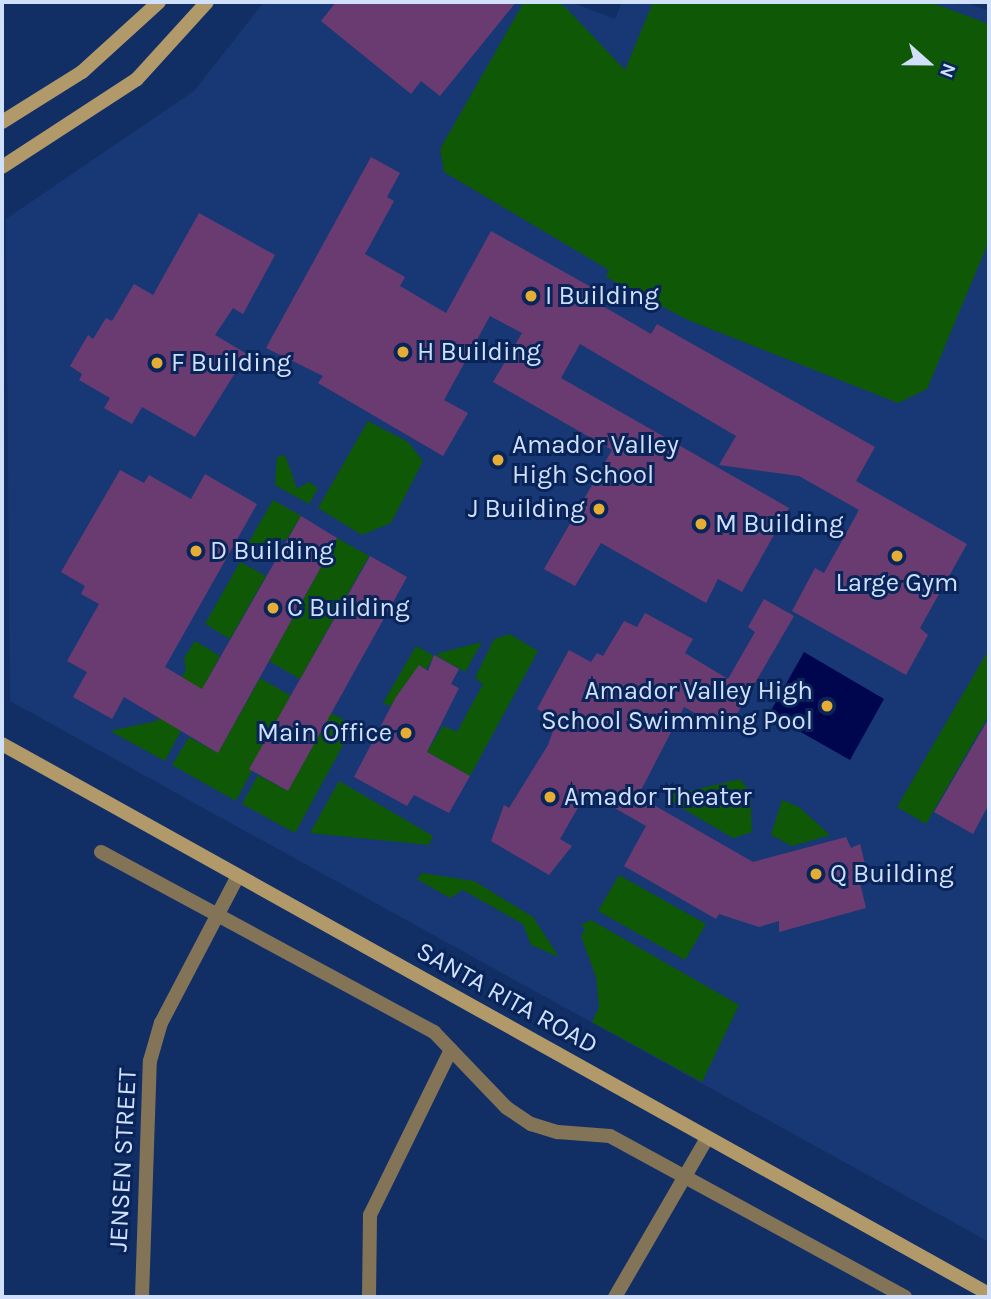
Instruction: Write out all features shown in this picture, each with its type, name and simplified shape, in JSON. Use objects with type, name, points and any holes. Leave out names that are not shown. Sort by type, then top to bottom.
[{"type":"main road","points":[[2,122],[82,72],[159,2]]},
{"type":"main road","points":[[2,167],[137,79],[206,2]]},
{"type":"main road","name":"SANTA RITA ROAD","points":[[2,744],[989,1294]]},
{"type":"street","points":[[101,852],[434,1032],[507,1108],[531,1124],[558,1132],[610,1136],[905,1297]]},
{"type":"street","name":"JENSEN STREET","points":[[142,1297],[150,1061],[162,1023],[237,876]]},
{"type":"street","points":[[369,1297],[370,1215],[451,1050]]},
{"type":"street","points":[[615,1297],[707,1138]]},
{"type":"shaded area","name":"Amador Valley High School","points":[[264,2],[570,2],[615,19],[622,2],[965,2],[989,11],[989,1242],[10,701],[6,219],[194,91]]},
{"type":"shaded area","name":"Amador Valley High School Swimming Pool","points":[[804,652],[884,699],[850,760],[769,714]]},
{"type":"green space","points":[[524,2],[556,2],[565,7],[625,70],[653,2],[930,2],[989,24],[989,241],[927,389],[898,403],[688,320],[606,277],[609,270],[444,172],[440,149]]},
{"type":"green space","points":[[368,421],[408,442],[423,461],[391,523],[362,535],[318,508]]},
{"type":"green space","points":[[285,455],[297,489],[309,482],[318,488],[309,504],[275,485],[277,457]]},
{"type":"green space","points":[[273,500],[301,516],[287,539],[247,545]]},
{"type":"green space","points":[[337,538],[369,556],[300,679],[269,661]]},
{"type":"green space","points":[[240,562],[266,576],[230,639],[205,624]]},
{"type":"green space","points":[[510,634],[538,651],[470,776],[427,752],[443,726],[457,732],[483,684],[475,678],[494,639]]},
{"type":"green space","points":[[195,641],[220,656],[165,761],[110,731],[157,721],[186,670],[184,658]]},
{"type":"green space","points":[[482,642],[465,672],[437,656],[439,653]]},
{"type":"green space","points":[[416,646],[434,656],[426,670],[390,706],[383,703]]},
{"type":"green space","points":[[989,649],[989,715],[926,824],[897,807]]},
{"type":"green space","points":[[260,678],[291,696],[236,801],[172,765],[189,737],[218,753]]},
{"type":"green space","points":[[331,713],[354,725],[295,833],[242,804],[258,775],[288,791]]},
{"type":"green space","points":[[740,779],[750,792],[752,832],[733,838],[665,798],[681,786],[689,791]]},
{"type":"green space","points":[[339,781],[433,836],[429,845],[310,833]]},
{"type":"green space","points":[[782,800],[799,807],[830,835],[792,846],[771,835]]},
{"type":"green space","points":[[422,873],[474,881],[533,917],[559,957],[531,945],[523,924],[463,890],[450,898],[417,879]]},
{"type":"green space","points":[[619,875],[706,924],[685,960],[598,911]]},
{"type":"green space","points":[[591,920],[739,1005],[702,1082],[592,1022],[599,1007],[596,977],[581,936],[585,930],[581,925]]},
{"type":"building","points":[[336,2],[516,2],[440,96],[421,81],[411,94],[321,21]]},
{"type":"building","points":[[371,157],[400,173],[387,197],[394,201],[365,254],[405,277],[400,286],[446,313],[491,231],[607,296],[601,305],[651,334],[657,324],[875,447],[856,481],[967,544],[920,628],[928,635],[906,675],[792,611],[815,568],[824,573],[859,510],[799,476],[719,465],[736,436],[580,344],[561,378],[789,508],[742,592],[718,579],[706,603],[601,543],[575,586],[544,569],[612,450],[493,382],[522,333],[490,316],[444,400],[468,413],[443,456],[318,383],[323,376],[266,348]]},
{"type":"building","name":"F Building","points":[[199,213],[275,255],[243,314],[233,308],[215,335],[247,354],[195,437],[142,407],[132,424],[104,408],[110,398],[79,380],[82,374],[70,366],[88,335],[93,339],[106,318],[112,321],[134,284],[153,295]]},
{"type":"building","points":[[120,470],[144,483],[149,475],[191,499],[205,474],[257,504],[165,667],[202,689],[301,516],[337,538],[218,753],[124,697],[112,719],[73,697],[87,672],[67,661],[99,604],[81,594],[85,586],[61,572]]},
{"type":"building","points":[[370,556],[407,577],[288,791],[249,769]]},
{"type":"building","points":[[764,599],[794,616],[727,731],[684,707],[638,796],[753,862],[846,837],[851,848],[860,844],[869,880],[860,883],[866,908],[779,932],[779,921],[759,927],[719,914],[716,919],[624,866],[646,826],[587,792],[560,839],[572,846],[549,875],[491,841],[504,805],[509,808],[548,745],[553,731],[545,726],[551,717],[537,709],[569,650],[591,662],[597,653],[603,656],[624,621],[637,627],[645,613],[693,639],[685,653],[728,679],[755,632],[748,627]]},
{"type":"building","name":"Main Office","points":[[434,655],[459,669],[451,684],[459,688],[427,752],[470,776],[449,813],[414,795],[407,806],[354,777],[396,697],[419,665],[428,671]]},
{"type":"building","points":[[989,718],[989,804],[973,834],[934,812]]},
{"type":"place","name":"I Building","points":[[531,296]]},
{"type":"place","name":"H Building","points":[[403,352]]},
{"type":"place","name":"F Building","points":[[157,363]]},
{"type":"place","name":"Amador Valley High School","points":[[498,460]]},
{"type":"place","name":"J Building","points":[[599,509]]},
{"type":"place","name":"M Building","points":[[701,524]]},
{"type":"place","name":"D Building","points":[[196,551]]},
{"type":"place","name":"Large Gym","points":[[897,556]]},
{"type":"place","name":"C Building","points":[[273,608]]},
{"type":"place","name":"Amador Valley High School Swimming Pool","points":[[827,706]]},
{"type":"place","name":"Main Office","points":[[406,733]]},
{"type":"place","name":"Amador Theater","points":[[550,797]]},
{"type":"place","name":"Q Building","points":[[816,874]]}]
